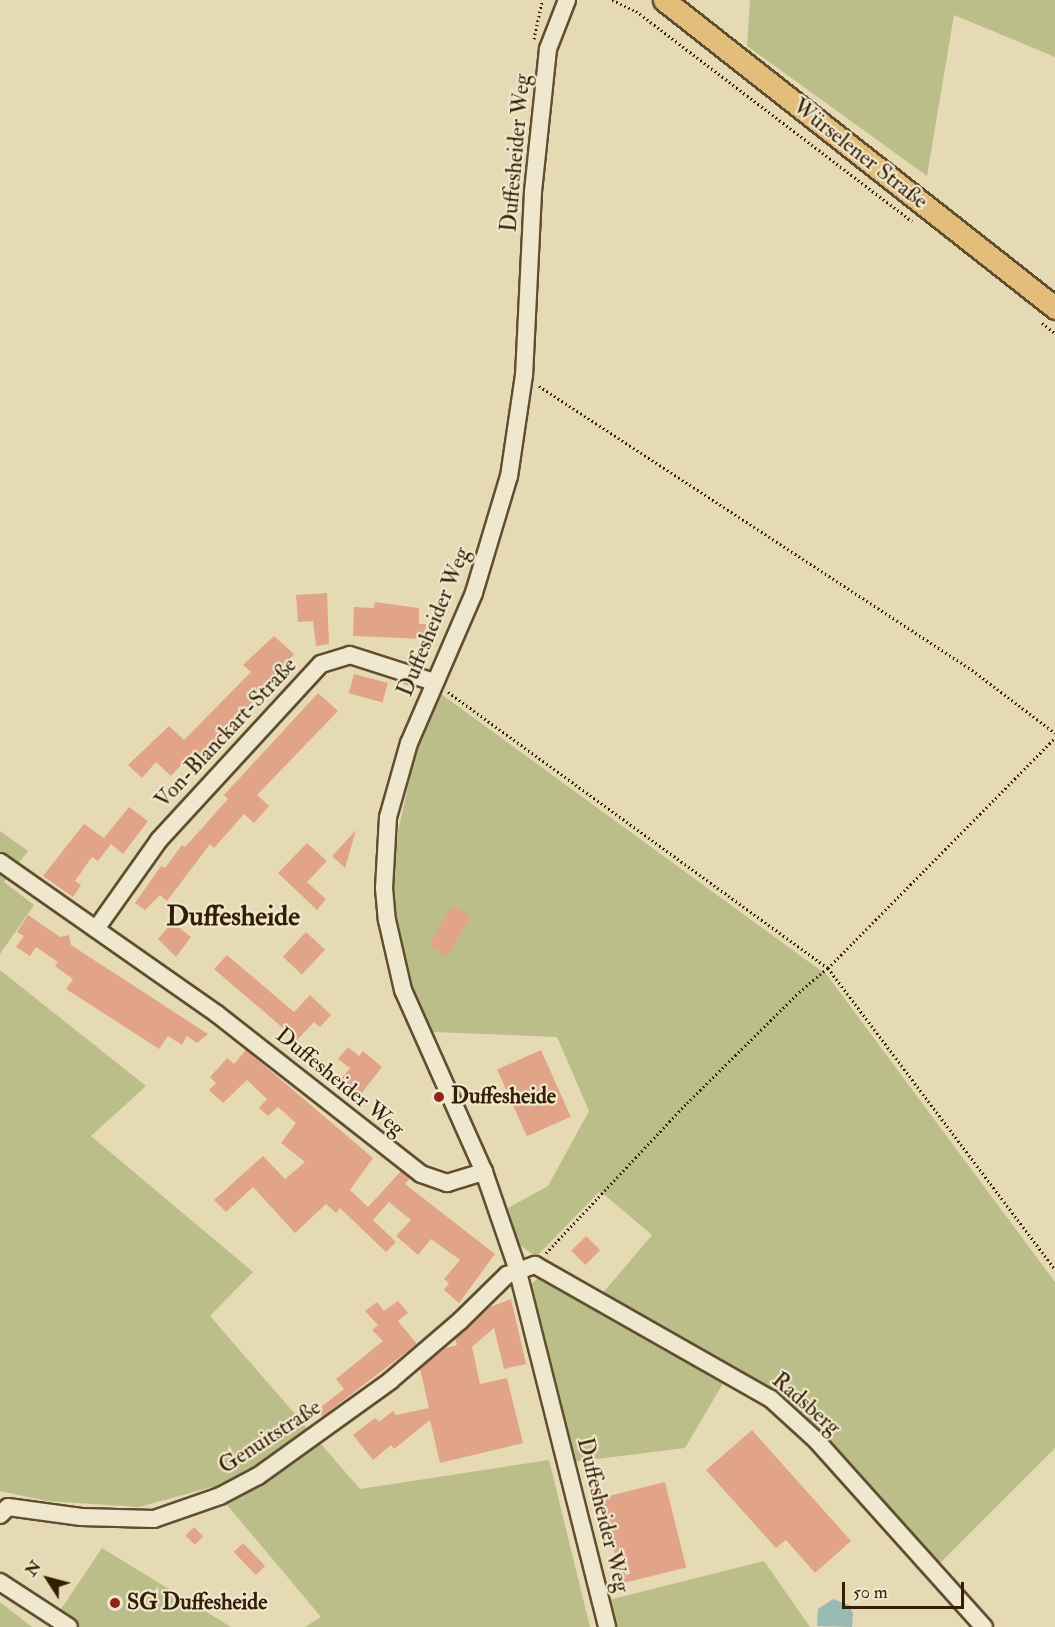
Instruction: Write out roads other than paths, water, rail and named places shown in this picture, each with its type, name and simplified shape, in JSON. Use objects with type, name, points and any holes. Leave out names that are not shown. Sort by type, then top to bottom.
[{"type":"main road","name":"Würselener Straße","points":[[664,0],[1047,314]]},
{"type":"street","name":"Duffesheider Weg","points":[[567,0],[548,49],[533,192],[524,375],[509,476],[474,593],[409,743],[388,817],[384,851],[387,920],[403,990],[484,1172],[517,1268],[607,1627]]},
{"type":"street","name":"Von-Blanckart-Straße","points":[[96,929],[167,831],[321,664],[350,655],[434,682]]},
{"type":"street","name":"Duffesheider Weg","points":[[0,862],[298,1074],[421,1174],[447,1183],[484,1172]]},
{"type":"street","name":"Radsberg","points":[[517,1268],[535,1265],[771,1399],[817,1441],[984,1627]]},
{"type":"street","name":"Genuitstraße","points":[[3,1509],[81,1517],[154,1519],[220,1496],[267,1470],[390,1381],[517,1268]]},
{"type":"street","points":[[0,1582],[69,1627]]},
{"type":"water","points":[[833,1599],[849,1605],[853,1613],[852,1627],[817,1626],[818,1609]]},
{"type":"place","name":"Duffesheide","points":[[439,1097]]},
{"type":"place","name":"SG Duffesheide","points":[[115,1603]]},
{"type":"district","name":"Duffesheide","points":[[233,917]]}]
